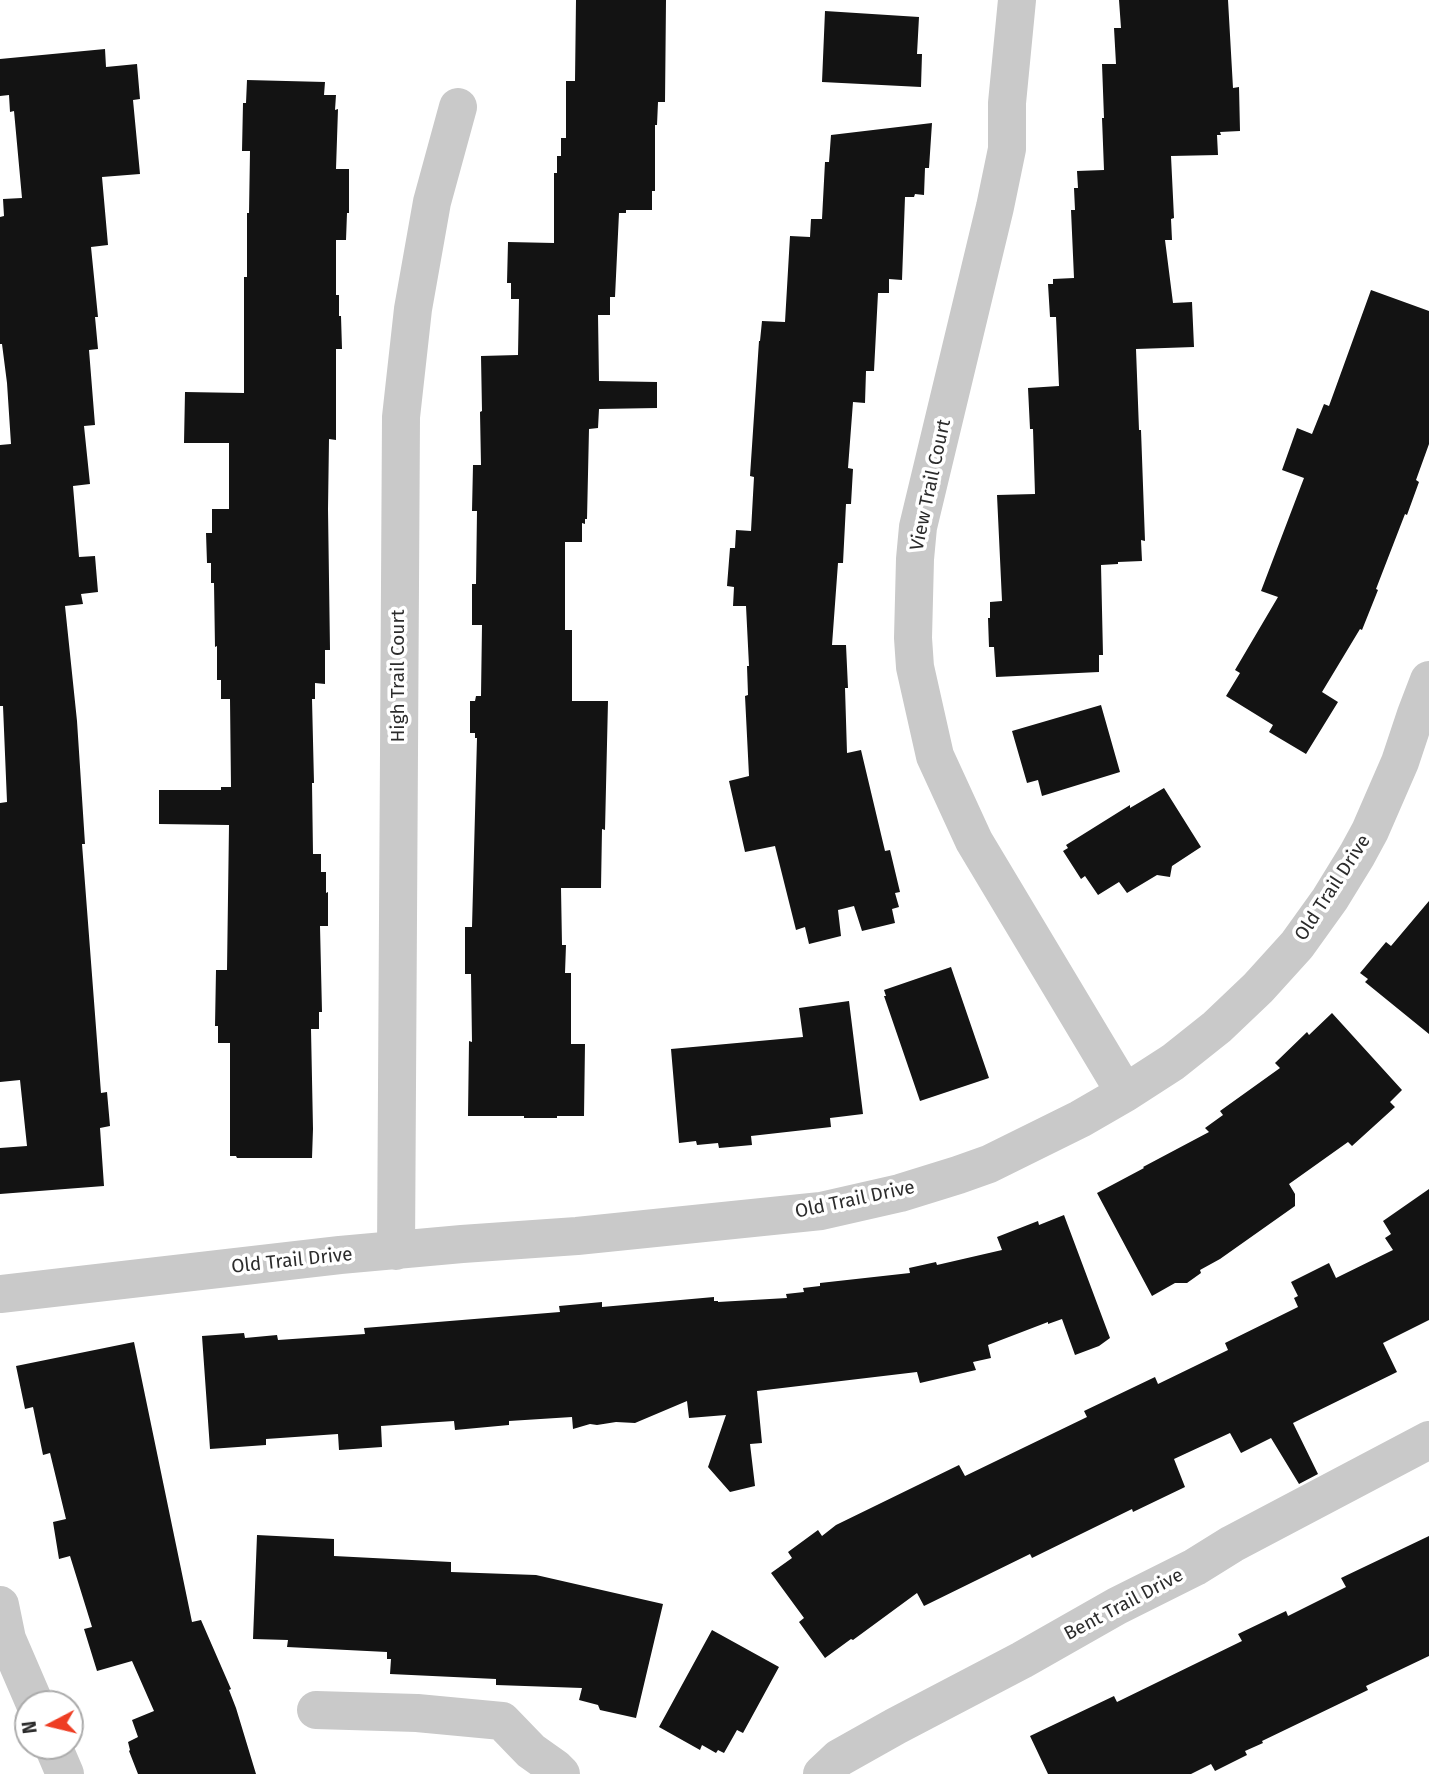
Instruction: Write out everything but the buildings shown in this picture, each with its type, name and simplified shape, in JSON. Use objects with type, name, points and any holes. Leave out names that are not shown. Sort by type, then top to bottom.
[{"type":"street","name":"View Trail Court","points":[[1017,0],[1007,103],[1007,149],[918,527],[913,638],[915,667],[935,756],[974,841],[1125,1093]]},
{"type":"street","name":"High Trail Court","points":[[396,1251],[401,417],[413,309],[432,202],[458,107]]},
{"type":"street","name":"Old Trail Drive","points":[[0,1294],[230,1267],[821,1211],[900,1193],[989,1164],[1080,1119],[1173,1062],[1217,1027],[1258,988],[1297,945],[1330,899],[1370,831],[1400,762],[1429,680]]},
{"type":"street","name":"Bent Trail Drive","points":[[822,1774],[839,1758],[896,1726],[1429,1440]]},
{"type":"street","points":[[0,1605],[7,1639],[29,1690]]},
{"type":"street","points":[[317,1710],[417,1713],[502,1721],[531,1751],[561,1774]]}]
